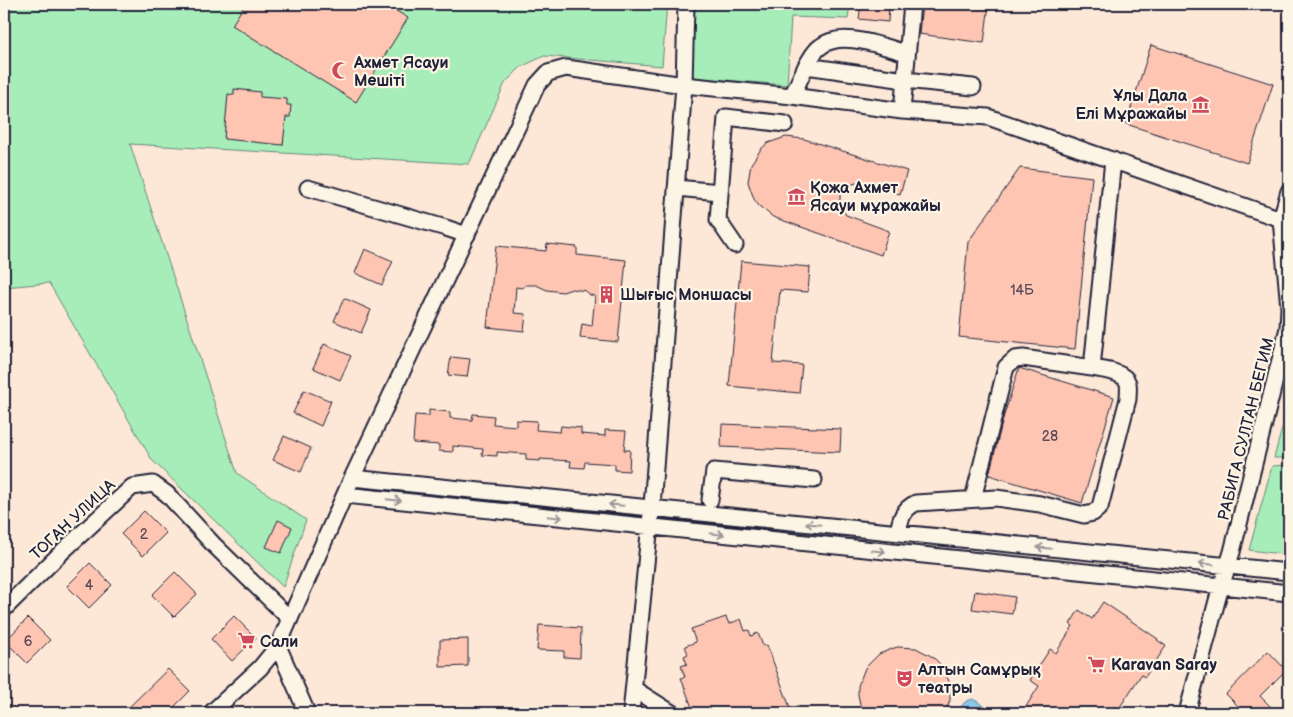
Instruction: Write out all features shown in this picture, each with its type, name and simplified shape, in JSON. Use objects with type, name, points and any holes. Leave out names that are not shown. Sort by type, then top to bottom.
[{"type":"street","points":[[631,713],[652,508],[684,85],[686,4]]},
{"type":"street","points":[[902,111],[912,4]]},
{"type":"street","points":[[792,96],[806,66],[820,47],[836,39],[855,40],[907,53]]},
{"type":"street","points":[[806,66],[905,80],[973,87]]},
{"type":"street","points":[[211,713],[260,668],[278,646],[352,478],[537,85],[548,73],[566,68],[684,85],[792,96],[902,111],[988,117],[1281,219]]},
{"type":"street","points":[[735,245],[718,220],[726,117],[785,124]]},
{"type":"street","points":[[1092,368],[1113,160]]},
{"type":"street","points":[[308,188],[467,235]]},
{"type":"street","points":[[676,188],[720,192]]},
{"type":"street","name":"РАБИГА СУЛТАН БЕГИМ","points":[[1187,713],[1289,328],[1281,219],[1289,191]]},
{"type":"street","points":[[898,533],[900,519],[910,506],[916,503],[996,498],[1040,504],[1084,515],[1093,513],[1100,506],[1128,399],[1128,384],[1124,377],[1092,368],[1023,358],[1016,359],[1006,366],[973,499]]},
{"type":"street","points":[[710,500],[714,471],[814,480]]},
{"type":"street","points":[[352,478],[1289,572]]},
{"type":"street","name":"ТОГАН УЛИЦА","points":[[4,609],[132,486],[153,484],[166,494],[213,544],[290,619]]},
{"type":"street","points":[[345,495],[1289,593]]},
{"type":"street","points":[[278,646],[307,713]]},
{"type":"street","points":[[634,689],[672,713]]},
{"type":"green space","points":[[4,4],[667,4],[662,66],[544,56],[521,67],[505,83],[469,164],[130,144],[237,473],[306,520],[283,587],[152,460],[49,283],[4,287]]},
{"type":"green space","points":[[695,4],[850,4],[848,19],[791,17],[787,85],[689,77]]},
{"type":"green space","points":[[1285,417],[1288,458],[1274,458]]},
{"type":"green space","points":[[1289,465],[1289,555],[1249,550],[1272,466]]},
{"type":"water","points":[[972,699],[981,704],[986,713],[956,713],[965,702]]},
{"type":"building","name":"Ахмет Ясауи Мешіті","points":[[245,4],[385,4],[408,18],[356,102],[232,25]]},
{"type":"building","points":[[861,4],[889,4],[888,22],[859,19]]},
{"type":"building","points":[[922,4],[989,4],[984,43],[919,34]]},
{"type":"building","points":[[1151,45],[1273,84],[1247,163],[1126,124]]},
{"type":"building","points":[[234,89],[260,92],[260,97],[287,99],[287,105],[291,105],[290,117],[286,117],[283,145],[224,139],[228,94],[234,95]]},
{"type":"building","name":"Қожа Ахмет Ясауи мұражайы","points":[[786,137],[804,139],[907,171],[900,194],[860,182],[846,186],[840,194],[840,205],[846,215],[889,231],[881,255],[773,217],[759,206],[754,199],[748,182],[751,164],[761,149],[768,143]]},
{"type":"building","points":[[1020,168],[1092,177],[1075,349],[959,337],[968,242]]},
{"type":"building","name":"Шығыс Моншасы","points":[[547,244],[577,247],[577,255],[626,260],[618,342],[580,338],[582,324],[592,326],[595,296],[590,295],[586,291],[572,289],[563,292],[547,290],[536,285],[526,285],[522,288],[516,287],[514,313],[526,314],[524,331],[487,327],[496,246],[546,251]]},
{"type":"building","points":[[365,249],[393,261],[382,285],[355,273]]},
{"type":"building","points":[[741,261],[810,267],[808,292],[780,290],[773,363],[802,365],[799,393],[729,386]]},
{"type":"building","points":[[344,298],[371,310],[361,333],[334,321]]},
{"type":"building","points":[[324,344],[351,356],[340,380],[313,368]]},
{"type":"building","points":[[451,357],[470,359],[467,377],[448,375]]},
{"type":"building","points":[[1019,368],[1114,397],[1082,503],[989,475],[1004,415]]},
{"type":"building","points":[[304,390],[331,401],[321,426],[293,413]]},
{"type":"building","points":[[429,410],[450,412],[450,418],[472,420],[473,414],[494,416],[493,424],[516,426],[516,420],[537,421],[536,430],[560,432],[561,426],[581,428],[581,434],[605,436],[605,430],[626,431],[624,450],[630,450],[629,471],[615,470],[615,464],[585,462],[584,468],[570,467],[571,461],[526,460],[526,454],[497,452],[497,456],[482,455],[483,449],[453,446],[453,452],[439,451],[439,445],[413,443],[415,415],[429,416]]},
{"type":"building","points":[[722,424],[841,429],[840,452],[721,447]]},
{"type":"building","points":[[284,436],[311,448],[301,472],[273,460]]},
{"type":"building","points":[[144,511],[166,533],[143,556],[121,534]]},
{"type":"building","points":[[278,520],[292,527],[281,553],[266,547]]},
{"type":"building","points":[[90,563],[112,585],[89,608],[67,586]]},
{"type":"building","points":[[175,572],[197,594],[174,617],[152,595]]},
{"type":"building","points":[[975,591],[1015,597],[1012,614],[972,609]]},
{"type":"building","name":"Karavan Saray","points":[[1103,602],[1166,646],[1145,677],[1141,675],[1116,713],[1022,713],[1039,686],[1030,680],[1050,649],[1056,653],[1073,626],[1070,624],[1079,610],[1092,619]]},
{"type":"building","points":[[234,616],[256,638],[232,661],[211,639]]},
{"type":"building","points":[[726,617],[729,624],[741,619],[745,631],[749,630],[751,636],[758,633],[763,646],[767,645],[792,713],[694,713],[681,678],[685,677],[681,666],[687,664],[684,656],[688,654],[685,646],[696,642],[691,629]]},
{"type":"building","points":[[28,618],[50,640],[27,663],[5,641]]},
{"type":"building","points":[[539,625],[581,628],[580,658],[564,657],[564,651],[537,650]]},
{"type":"building","points":[[468,639],[468,666],[440,667],[440,640]]},
{"type":"building","name":"Алтын Самұрық театры","points":[[897,647],[916,648],[933,657],[940,664],[949,681],[950,690],[950,700],[945,713],[862,713],[858,686],[865,668],[879,654]]},
{"type":"building","points":[[1268,651],[1286,670],[1260,696],[1277,713],[1245,713],[1226,694]]},
{"type":"building","points":[[168,669],[190,691],[168,713],[123,713]]},
{"type":"place","name":"Ахмет Ясауи Мешіті","points":[[340,71]]},
{"type":"place","name":"Ұлы Дала Елі Мұражайы","points":[[1201,104]]},
{"type":"place","name":"Қожа Ахмет Ясауи мұражайы","points":[[796,196]]},
{"type":"place","name":"Шығыс Моншасы","points":[[606,294]]},
{"type":"place","name":"Сали","points":[[246,641]]},
{"type":"place","name":"Karavan Saray","points":[[1097,664]]},
{"type":"place","name":"Алтын Самұрық театры","points":[[904,678]]}]
